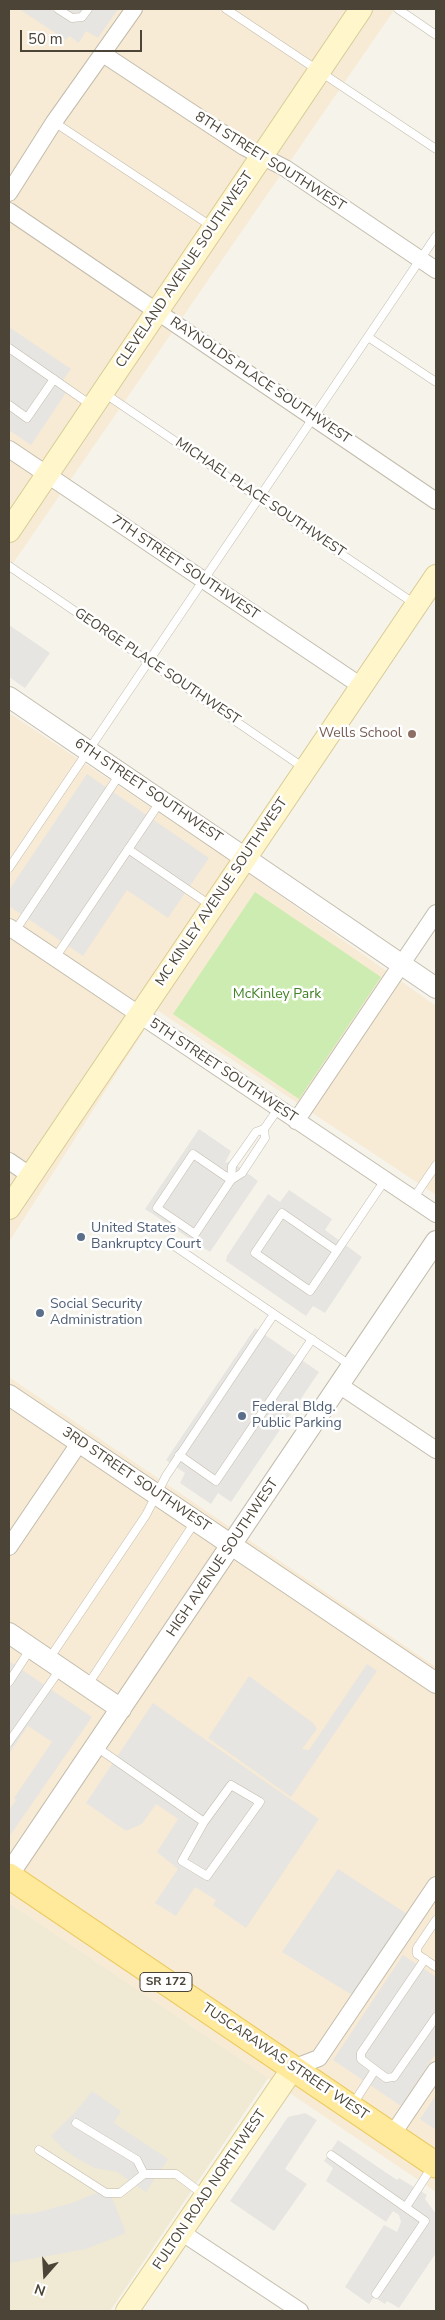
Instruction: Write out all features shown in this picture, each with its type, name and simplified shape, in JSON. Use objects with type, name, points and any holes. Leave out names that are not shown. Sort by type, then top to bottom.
[{"type":"main road","name":"CLEVELAND AVENUE SOUTHWEST","points":[[9,531],[361,9]]},
{"type":"main road","name":"MC KINLEY AVENUE SOUTHWEST","points":[[9,1208],[416,605],[434,583]]},
{"type":"main road","name":"TUSCARAWAS STREET WEST","points":[[9,1875],[435,2164]]},
{"type":"main road","name":"FULTON ROAD NORTHWEST","points":[[127,2311],[293,2068]]},
{"type":"street","points":[[9,193],[54,122],[104,54],[134,9]]},
{"type":"street","name":"8TH STREET SOUTHWEST","points":[[104,54],[182,108],[244,147],[285,168],[436,270]]},
{"type":"street","name":"RAYNOLDS PLACE SOUTHWEST","points":[[9,211],[436,501]]},
{"type":"street","name":"7TH STREET SOUTHWEST","points":[[9,449],[361,686]]},
{"type":"street","name":"6TH STREET SOUTHWEST","points":[[9,697],[436,988]]},
{"type":"street","points":[[296,1120],[436,913]]},
{"type":"street","name":"5TH STREET SOUTHWEST","points":[[12,929],[436,1214]]},
{"type":"street","points":[[9,1161],[31,1176]]},
{"type":"street","name":"HIGH AVENUE SOUTHWEST","points":[[9,1875],[436,1241]]},
{"type":"street","points":[[339,1385],[436,1450]]},
{"type":"street","name":"3RD STREET SOUTHWEST","points":[[9,1395],[436,1683]]},
{"type":"street","points":[[9,1547],[80,1442]]},
{"type":"street","points":[[9,1633],[121,1709]]},
{"type":"street","points":[[293,2068],[319,2058],[436,1885]]},
{"type":"street","points":[[392,2135],[436,2070]]},
{"type":"street","points":[[181,2232],[299,2311]]},
{"type":"lane","points":[[58,9],[72,18],[82,17],[88,9]]},
{"type":"lane","points":[[226,9],[436,149]]},
{"type":"lane","points":[[398,9],[436,35]]},
{"type":"lane","points":[[54,122],[214,228]]},
{"type":"lane","points":[[9,868],[436,236]]},
{"type":"lane","points":[[368,337],[436,382]]},
{"type":"lane","name":"MICHAEL PLACE SOUTHWEST","points":[[9,348],[54,379],[97,399],[259,497],[416,605]]},
{"type":"lane","points":[[9,406],[27,418],[54,379]]},
{"type":"lane","name":"GEORGE PLACE SOUTHWEST","points":[[9,566],[305,769]]},
{"type":"lane","points":[[12,929],[121,772]]},
{"type":"lane","points":[[55,958],[161,800]]},
{"type":"lane","points":[[128,849],[212,906]]},
{"type":"lane","points":[[231,1180],[232,1166],[256,1132],[264,1130],[278,1109]]},
{"type":"lane","points":[[231,1180],[194,1154],[156,1208],[195,1234],[231,1180],[242,1173],[266,1138],[264,1130]]},
{"type":"lane","points":[[413,1199],[436,1165]]},
{"type":"lane","points":[[337,1251],[282,1214],[255,1253],[310,1291],[385,1180]]},
{"type":"lane","points":[[170,1243],[352,1366]]},
{"type":"lane","points":[[9,1742],[54,1664],[146,1515],[179,1455],[274,1314]]},
{"type":"lane","points":[[179,1455],[216,1481],[312,1340]]},
{"type":"lane","points":[[87,1686],[196,1521]]},
{"type":"lane","points":[[9,1682],[31,1648]]},
{"type":"lane","points":[[95,1746],[204,1822]]},
{"type":"lane","points":[[231,1785],[260,1802],[207,1876],[182,1861],[204,1822],[231,1785]]},
{"type":"lane","points":[[436,1920],[417,1948],[417,1954],[436,1967]]},
{"type":"lane","points":[[424,1959],[362,2053],[361,2059],[386,2078],[394,2077],[436,2017]]},
{"type":"lane","points":[[351,2107],[375,2070]]},
{"type":"lane","points":[[76,2123],[137,2160],[144,2174]]},
{"type":"lane","points":[[39,2150],[106,2193],[120,2193],[144,2174],[176,2174],[206,2196]]},
{"type":"lane","points":[[331,2155],[425,2221],[376,2294]]},
{"type":"lane","points":[[406,2207],[435,2164]]},
{"type":"shaded area","points":[[9,9],[395,9],[9,569]]},
{"type":"shaded area","points":[[19,9],[118,9],[98,38],[86,31],[79,43],[69,36],[66,40]]},
{"type":"shaded area","points":[[9,327],[71,369],[63,380],[71,385],[31,445],[9,430]]},
{"type":"shaded area","points":[[9,625],[50,653],[25,688],[9,677]]},
{"type":"shaded area","points":[[9,713],[230,860],[436,1006],[436,1195],[157,1010],[9,1242]]},
{"type":"shaded area","points":[[87,774],[209,858],[168,918],[127,890],[83,956],[9,906],[9,890]]},
{"type":"shaded area","points":[[199,1129],[231,1151],[225,1163],[231,1161],[258,1181],[210,1252],[145,1209]]},
{"type":"shaded area","points":[[289,1190],[332,1219],[325,1230],[362,1257],[325,1313],[313,1306],[306,1316],[226,1261],[227,1256],[268,1194],[280,1202]]},
{"type":"shaded area","name":"Federal Bldg. Public Parking","points":[[255,1328],[319,1372],[231,1502],[218,1493],[211,1504],[180,1483],[185,1473],[166,1460]]},
{"type":"shaded area","points":[[9,1377],[436,1667],[436,2192],[9,1903]]},
{"type":"shaded area","points":[[9,1661],[92,1717],[9,1837],[9,1810],[16,1800],[14,1798],[52,1742],[28,1726],[9,1754]]},
{"type":"shaded area","points":[[367,1664],[377,1671],[291,1797],[208,1738],[249,1676],[313,1723],[317,1729],[302,1749],[309,1750]]},
{"type":"shaded area","points":[[153,1703],[319,1819],[246,1928],[213,1905],[216,1900],[195,1887],[176,1916],[155,1903],[178,1869],[157,1852],[178,1819],[156,1804],[142,1824],[126,1831],[86,1803]]},
{"type":"shaded area","points":[[338,1869],[407,1914],[352,1995],[282,1952]]},
{"type":"shaded area","points":[[9,1903],[268,2078],[110,2311],[9,2311]]},
{"type":"shaded area","points":[[403,1955],[436,1977],[436,2053],[401,2106],[333,2060]]},
{"type":"shaded area","points":[[92,2091],[121,2111],[114,2123],[168,2159],[146,2192],[117,2172],[95,2168],[78,2159],[63,2149],[51,2136],[78,2109]]},
{"type":"shaded area","points":[[436,2095],[436,2127],[435,2129],[420,2119]]},
{"type":"shaded area","points":[[305,2113],[317,2120],[285,2169],[307,2184],[274,2231],[230,2201],[288,2117]]},
{"type":"shaded area","points":[[338,2140],[397,2180],[399,2178],[427,2195],[425,2199],[436,2214],[436,2253],[399,2308],[387,2301],[385,2304],[374,2297],[369,2304],[345,2287],[384,2225],[397,2232],[401,2222],[399,2215],[393,2211],[386,2222],[326,2181],[333,2168],[324,2161]]},
{"type":"shaded area","points":[[108,2188],[126,2233],[86,2249],[9,2263],[9,2215],[35,2213],[72,2203]]},
{"type":"green space","name":"McKinley Park","points":[[255,892],[381,977],[299,1099],[173,1014]]},
{"type":"place","name":"Wells School","points":[[412,734]]},
{"type":"place","name":"United States Bankruptcy Court","points":[[81,1237]]},
{"type":"place","name":"Social Security Administration","points":[[40,1313]]},
{"type":"place","name":"Federal Bldg. Public Parking","points":[[242,1416]]}]
